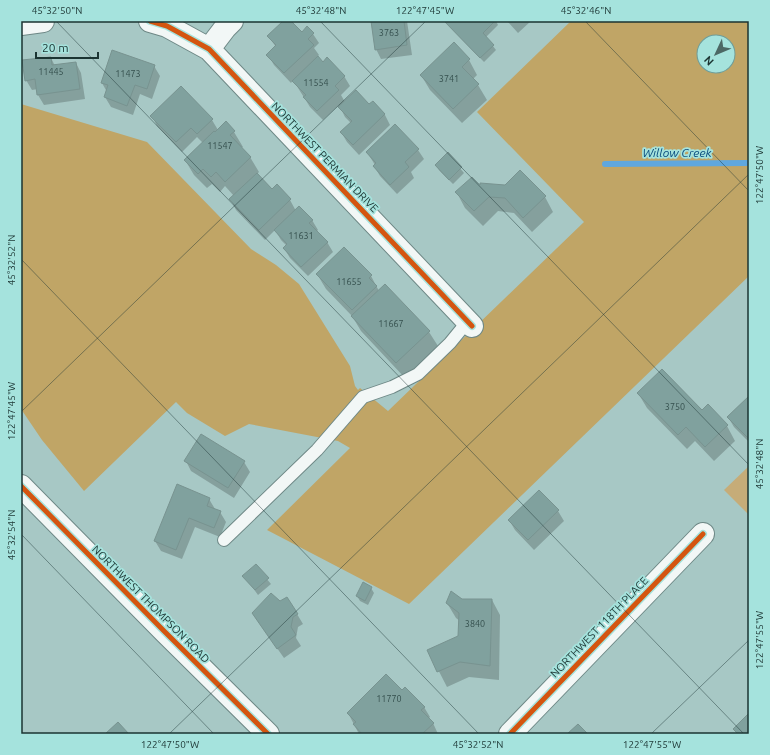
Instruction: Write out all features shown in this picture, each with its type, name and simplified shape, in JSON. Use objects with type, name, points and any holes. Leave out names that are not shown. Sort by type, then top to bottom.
[{"type":"street","points":[[21,24],[43,21]]},
{"type":"street","name":"NORTHWEST PERMIAN DRIVE","points":[[150,21],[167,26],[209,49],[470,324]]},
{"type":"street","points":[[209,49],[232,21]]},
{"type":"street","name":"NORTHWEST THOMPSON ROAD","points":[[22,491],[268,734]]},
{"type":"street","name":"NORTHWEST 118TH PLACE","points":[[510,734],[703,534]]},
{"type":"lane","points":[[224,540],[317,450],[363,397],[392,387],[418,374],[470,324]]},
{"type":"shaded area","points":[[571,21],[749,21],[749,276],[409,604],[267,530],[350,448],[338,441],[249,424],[225,436],[187,413],[176,402],[84,491],[42,440],[21,409],[21,104],[147,142],[251,249],[276,265],[299,284],[350,366],[355,386],[358,390],[360,388],[388,411],[584,222],[477,112]]},
{"type":"shaded area","points":[[749,466],[749,515],[724,490]]},
{"type":"building","points":[[283,21],[291,21],[302,32],[307,26],[314,33],[308,39],[314,45],[284,73],[266,55],[276,45],[267,36]]},
{"type":"building","points":[[371,21],[404,21],[407,45],[375,50]]},
{"type":"building","points":[[444,21],[495,21],[483,33],[494,45],[480,58]]},
{"type":"building","points":[[454,42],[470,59],[462,67],[479,84],[453,109],[420,75]]},
{"type":"building","points":[[112,50],[155,65],[147,89],[135,85],[127,106],[104,97],[108,85],[101,83]]},
{"type":"building","points":[[318,56],[323,62],[327,57],[345,76],[335,86],[339,90],[317,111],[303,97],[306,95],[292,81]]},
{"type":"building","points":[[51,57],[52,65],[76,62],[80,89],[37,95],[35,79],[25,81],[22,60]]},
{"type":"building","points":[[181,86],[213,119],[197,134],[191,128],[176,142],[150,116]]},
{"type":"building","points":[[356,90],[369,104],[373,101],[385,114],[353,145],[340,132],[352,121],[338,107]]},
{"type":"building","points":[[226,121],[235,131],[230,135],[251,157],[225,182],[216,172],[211,177],[203,169],[198,174],[184,160]]},
{"type":"building","points":[[395,124],[419,149],[405,162],[409,167],[390,185],[373,166],[376,163],[366,152]]},
{"type":"building","points":[[448,152],[462,167],[449,180],[435,165]]},
{"type":"building","points":[[520,170],[546,196],[523,218],[505,198],[489,197],[474,211],[455,192],[472,177],[480,185],[480,183],[505,185]]},
{"type":"building","points":[[257,173],[272,189],[277,184],[291,199],[259,230],[229,199]]},
{"type":"building","points":[[299,206],[313,220],[309,223],[328,242],[301,267],[283,248],[287,244],[274,230]]},
{"type":"building","points":[[344,247],[372,275],[369,278],[377,286],[352,310],[316,274]]},
{"type":"building","points":[[385,284],[430,331],[396,363],[351,316]]},
{"type":"building","points":[[662,369],[702,410],[708,404],[728,425],[705,447],[686,427],[678,435],[637,393]]},
{"type":"building","points":[[749,396],[749,439],[727,417]]},
{"type":"building","points":[[201,434],[245,461],[228,488],[184,461]]},
{"type":"building","points":[[177,484],[210,498],[207,506],[221,511],[214,528],[189,518],[176,550],[154,541]]},
{"type":"building","points":[[539,490],[559,510],[528,540],[508,520]]},
{"type":"building","points":[[256,564],[269,578],[255,590],[242,576]]},
{"type":"building","points":[[363,582],[372,587],[365,601],[356,596]]},
{"type":"building","points":[[451,591],[462,599],[492,599],[490,666],[460,662],[437,672],[427,650],[458,636],[459,613],[446,603]]},
{"type":"building","points":[[271,593],[280,601],[287,597],[298,614],[293,617],[291,627],[296,635],[277,649],[252,613]]},
{"type":"building","points":[[386,674],[402,690],[405,687],[425,707],[421,710],[434,723],[422,734],[362,734],[353,724],[356,722],[347,713]]},
{"type":"building","points":[[749,713],[749,734],[738,734],[733,729]]},
{"type":"building","points":[[118,722],[129,734],[105,734]]},
{"type":"building","points":[[578,724],[588,734],[567,734]]},
{"type":"waterway","name":"Willow Creek","points":[[605,164],[749,163]]},
{"type":"cycle path","points":[[150,21],[167,26],[209,49],[472,326]]},
{"type":"cycle path","points":[[21,486],[268,734]]},
{"type":"cycle path","points":[[510,734],[703,534]]}]
